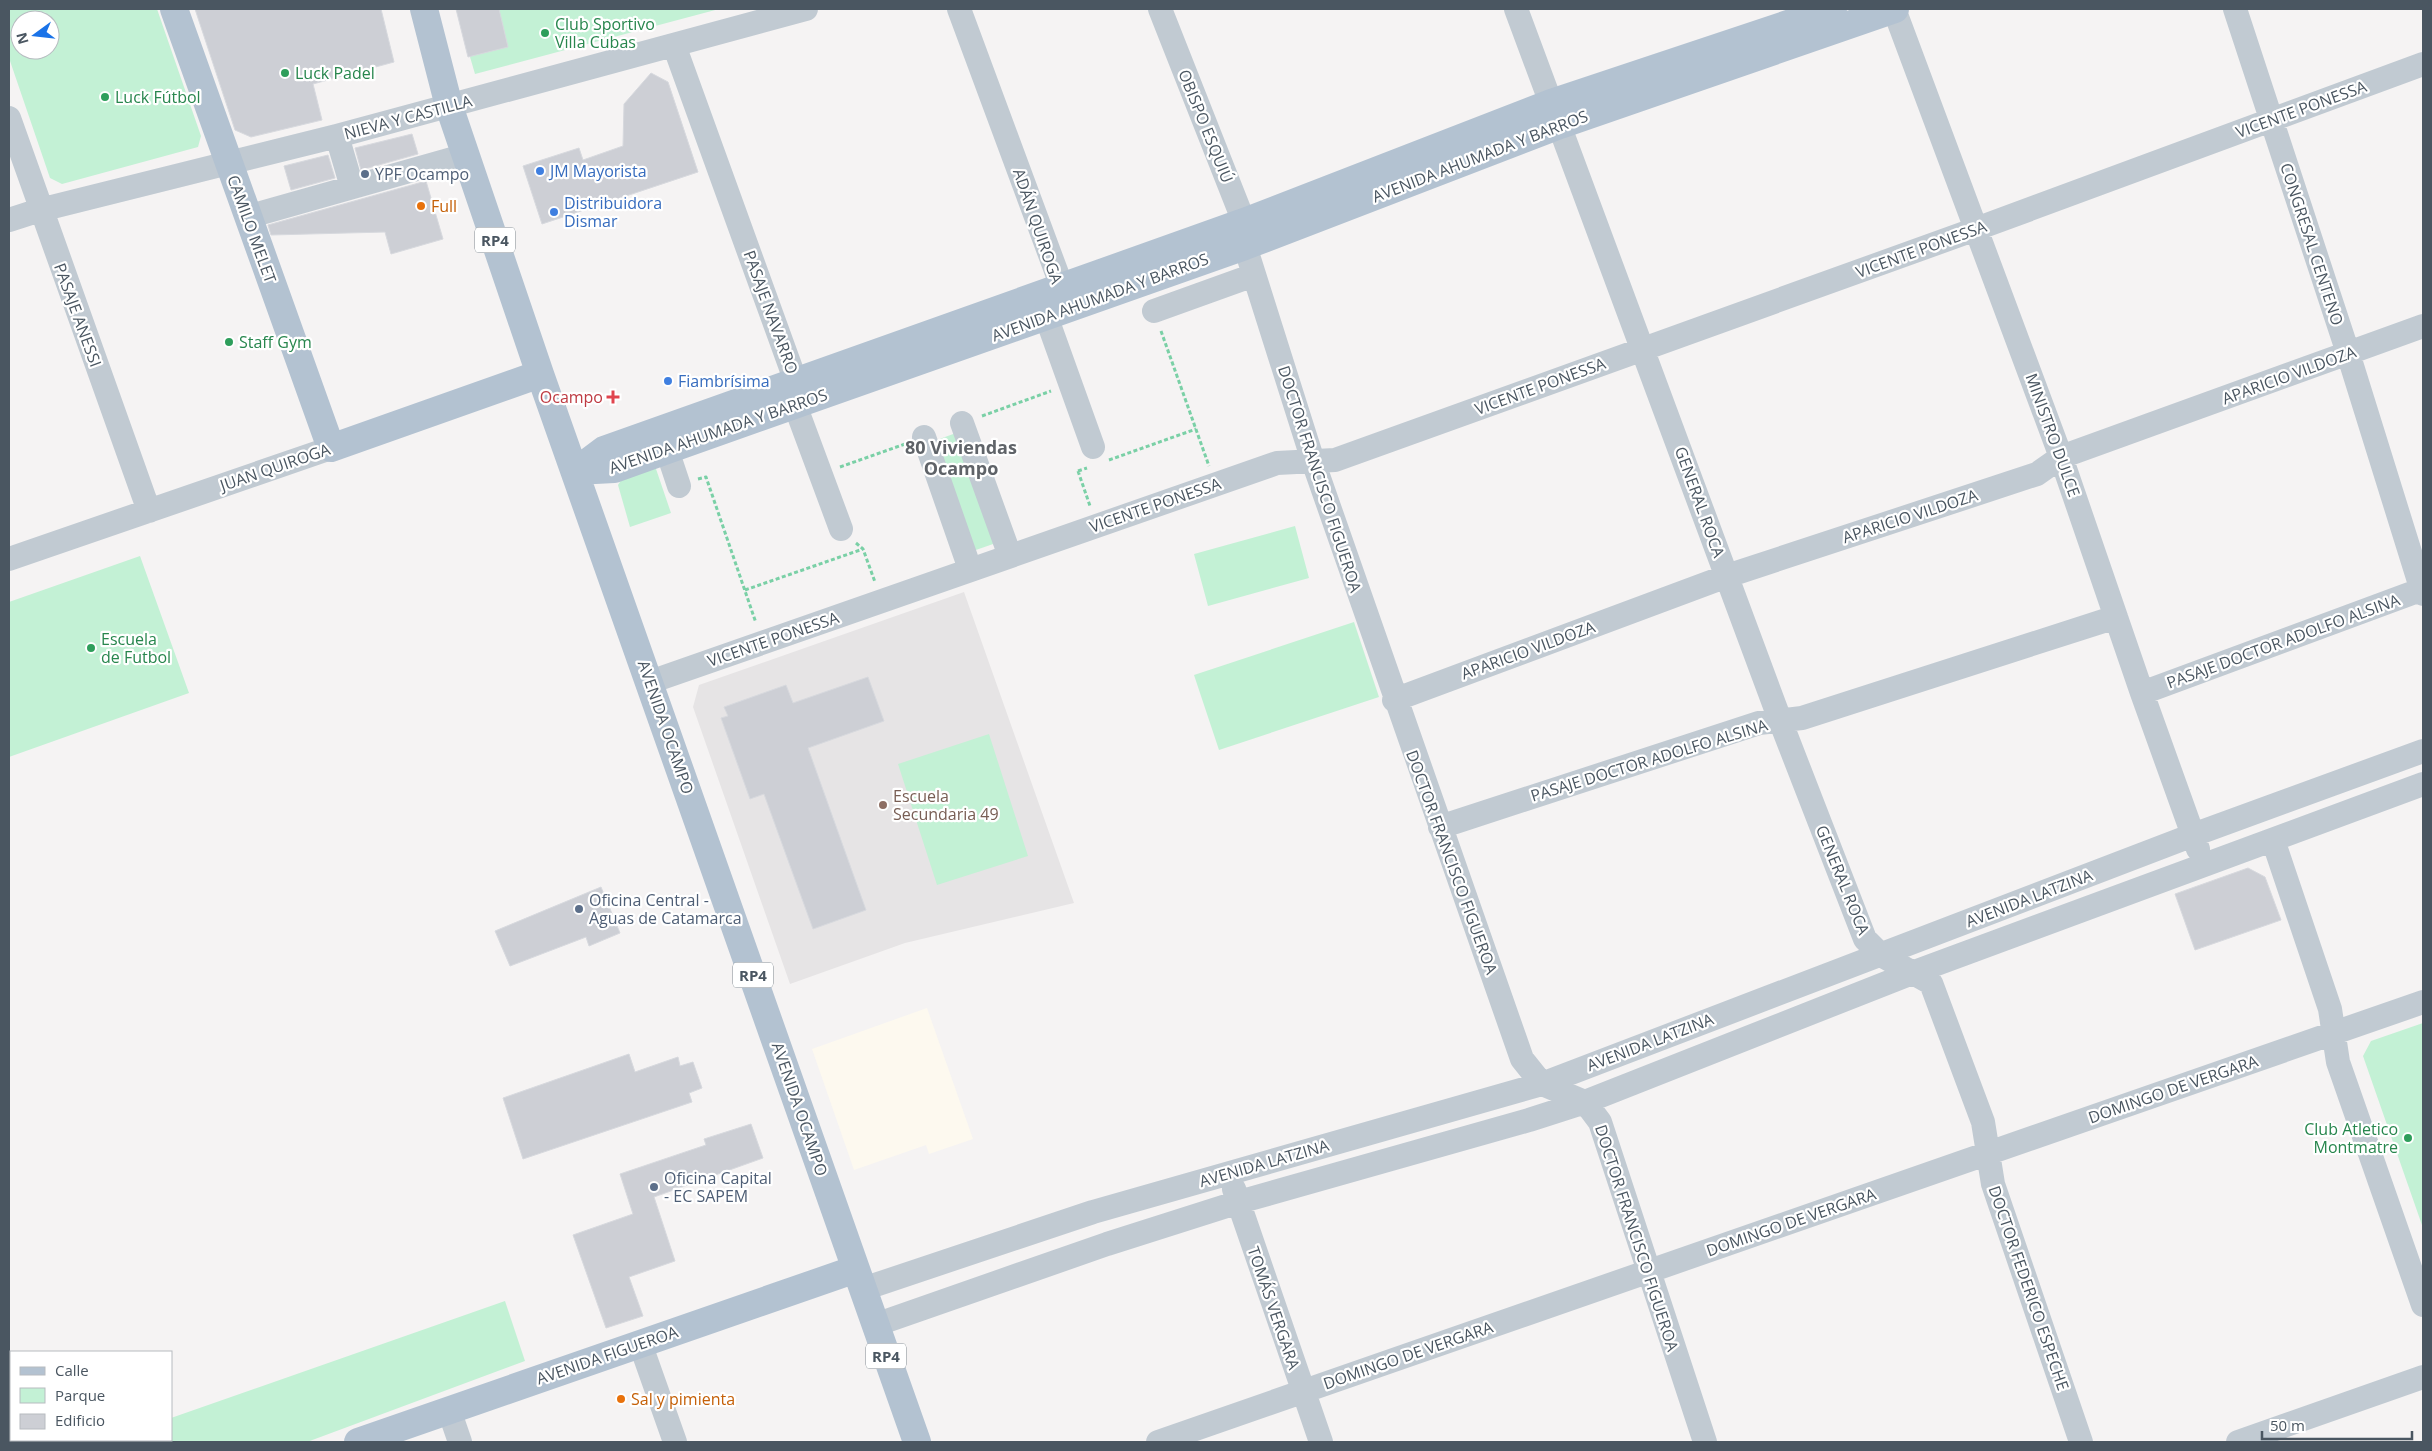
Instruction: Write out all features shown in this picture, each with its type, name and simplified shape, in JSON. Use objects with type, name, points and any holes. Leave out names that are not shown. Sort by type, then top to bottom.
[{"type":"main road","name":"CAMILO MELET","points":[[174,9],[331,448]]},
{"type":"main road","name":"AVENIDA OCAMPO","points":[[424,9],[449,106],[540,374],[576,471],[917,1442]]},
{"type":"main road","name":"AVENIDA AHUMADA Y BARROS","points":[[576,471],[604,450],[796,394],[1046,316],[1245,234],[1833,9]]},
{"type":"main road","name":"AVENIDA AHUMADA Y BARROS","points":[[1556,114],[1894,9]]},
{"type":"main road","name":"AVENIDA AHUMADA Y BARROS","points":[[576,471],[614,469],[667,450],[796,394],[1062,287],[1245,234]]},
{"type":"main road","name":"JUAN QUIROGA","points":[[331,448],[540,374]]},
{"type":"main road","name":"AVENIDA FIGUEROA","points":[[358,1442],[640,1343],[859,1279]]},
{"type":"street","name":"NIEVA Y CASTILLA","points":[[9,220],[40,210],[337,136],[806,9]]},
{"type":"street","name":"ADÁN QUIROGA","points":[[959,9],[1062,287],[1046,316]]},
{"type":"street","name":"OBISPO ESQUIÚ","points":[[1160,9],[1245,234]]},
{"type":"street","name":"GENERAL ROCA","points":[[1516,9],[1780,720],[1865,939],[1881,955],[1912,973]]},
{"type":"street","name":"MINISTRO DULCE","points":[[1894,9],[2061,457],[2142,693],[2205,865]]},
{"type":"street","name":"CONGRESAL CENTENO","points":[[2235,9],[2348,353],[2423,591]]},
{"type":"street","name":"PASAJE NAVARRO","points":[[674,45],[841,529]]},
{"type":"street","name":"VICENTE PONESSA","points":[[650,682],[1277,463],[1336,460],[1976,229],[2423,64]]},
{"type":"street","name":"PASAJE ANESSI","points":[[9,118],[40,210],[149,511]]},
{"type":"street","points":[[337,136],[352,187]]},
{"type":"street","points":[[247,216],[466,155]]},
{"type":"street","name":"DOCTOR FRANCISCO FIGUEROA","points":[[1245,234],[1254,276],[1312,461],[1394,700],[1522,1059],[1542,1084],[1585,1102],[1600,1122],[1705,1442]]},
{"type":"street","points":[[1154,311],[1254,276]]},
{"type":"street","points":[[1046,316],[1098,458]]},
{"type":"street","name":"APARICIO VILDOZA","points":[[1394,700],[1727,576],[2037,474],[2061,457],[2423,326]]},
{"type":"street","points":[[962,423],[1010,556]]},
{"type":"street","points":[[924,437],[970,569]]},
{"type":"street","name":"JUAN QUIROGA","points":[[9,559],[331,448]]},
{"type":"street","points":[[667,450],[680,486]]},
{"type":"street","name":"PASAJE DOCTOR ADOLFO ALSINA","points":[[2142,693],[2423,591]]},
{"type":"street","name":"PASAJE DOCTOR ADOLFO ALSINA","points":[[1440,827],[1759,723],[1802,718],[2116,617]]},
{"type":"street","name":"AVENIDA LATZINA","points":[[859,1279],[1542,1084],[2193,835],[2423,752]]},
{"type":"street","name":"AVENIDA LATZINA","points":[[875,1325],[1107,1244],[1239,1202],[1529,1120],[1585,1102],[1912,973],[2423,784]]},
{"type":"street","points":[[2273,840],[2330,1008],[2338,1062],[2423,1305]]},
{"type":"street","name":"DOCTOR FEDERICO ESPECHE","points":[[1912,973],[1931,983],[1983,1122],[1993,1184],[2081,1442]]},
{"type":"street","name":"DOMINGO DE VERGARA","points":[[1158,1442],[2423,1002]]},
{"type":"street","name":"TOMÁS VERGARA","points":[[1228,1173],[1320,1442]]},
{"type":"street","points":[[640,1343],[675,1442]]},
{"type":"street","points":[[2238,1442],[2423,1377]]},
{"type":"street","points":[[449,1410],[460,1442]]},
{"type":"path","points":[[1154,311],[1216,484]]},
{"type":"path","points":[[1078,471],[1098,458],[1196,429]]},
{"type":"path","points":[[1078,471],[1098,458]]},
{"type":"path","points":[[1078,471],[1096,525]]},
{"type":"path","points":[[680,486],[706,476],[763,643]]},
{"type":"path","points":[[841,529],[863,549],[882,601]]},
{"type":"path","points":[[745,590],[863,549]]},
{"type":"shaded area","name":"Escuela Secundaria 49","points":[[964,592],[1074,903],[905,943],[790,984],[693,707],[699,685]]},
{"type":"shaded area","points":[[927,1008],[973,1139],[929,1154],[926,1145],[854,1170],[812,1049]]},
{"type":"green space","name":"Luck Fútbol","points":[[9,9],[157,9],[201,136],[198,147],[62,184],[50,178],[9,58]]},
{"type":"green space","name":"Club Sportivo Villa Cubas","points":[[456,9],[719,9],[475,74]]},
{"type":"green space","points":[[956,433],[996,543],[973,551],[934,441]]},
{"type":"green space","points":[[655,466],[671,513],[630,527],[618,485],[623,477]]},
{"type":"green space","points":[[1295,526],[1309,578],[1208,606],[1194,554]]},
{"type":"green space","name":"Escuela de Futbol","points":[[140,556],[189,693],[9,757],[9,602]]},
{"type":"green space","points":[[1354,622],[1379,697],[1219,750],[1194,675]]},
{"type":"green space","points":[[989,734],[1028,856],[937,885],[898,764]]},
{"type":"green space","name":"Club Atletico Montmatre","points":[[2423,1023],[2423,1228],[2363,1056],[2371,1041]]},
{"type":"green space","points":[[505,1301],[525,1361],[307,1442],[102,1442],[172,1441],[172,1418]]},
{"type":"building","name":"Luck Padel","points":[[195,9],[381,9],[394,62],[313,84],[322,120],[251,137],[235,130]]},
{"type":"building","points":[[456,9],[499,9],[508,47],[468,57]]},
{"type":"building","points":[[651,73],[668,82],[698,172],[542,224],[523,166],[579,148],[583,160],[623,146],[624,104]]},
{"type":"building","points":[[412,134],[418,154],[361,170],[355,148]]},
{"type":"building","points":[[328,155],[335,178],[291,190],[284,166]]},
{"type":"building","points":[[426,181],[443,239],[391,254],[385,232],[271,235],[268,225]]},
{"type":"building","points":[[868,677],[884,721],[808,748],[866,910],[813,929],[764,794],[750,799],[721,718],[728,716],[724,707],[786,685],[793,703]]},
{"type":"building","points":[[2248,868],[2265,877],[2281,920],[2195,950],[2175,894]]},
{"type":"building","name":"Oficina Central - Aguas de Catamarca","points":[[601,887],[620,933],[589,946],[586,937],[510,966],[495,931]]},
{"type":"building","points":[[629,1054],[635,1072],[678,1057],[680,1066],[693,1062],[702,1088],[689,1093],[692,1102],[523,1159],[503,1098]]},
{"type":"building","points":[[751,1124],[763,1158],[654,1197],[675,1261],[629,1277],[643,1316],[606,1328],[573,1235],[633,1214],[620,1174],[706,1145],[704,1139]]},
{"type":"place","name":"Club Sportivo Villa Cubas","points":[[545,33]]},
{"type":"place","name":"Luck Padel","points":[[285,73]]},
{"type":"place","name":"Luck Fútbol","points":[[105,97]]},
{"type":"place","name":"JM Mayorista","points":[[540,171]]},
{"type":"place","name":"YPF Ocampo","points":[[365,174]]},
{"type":"place","name":"Full","points":[[421,206]]},
{"type":"place","name":"Distribuidora Dismar","points":[[554,212]]},
{"type":"place","name":"Staff Gym","points":[[229,342]]},
{"type":"place","name":"Fiambrísima","points":[[668,381]]},
{"type":"place","name":"Ocampo","points":[[613,397]]},
{"type":"place","name":"Escuela de Futbol","points":[[91,648]]},
{"type":"place","name":"Escuela Secundaria 49","points":[[883,805]]},
{"type":"place","name":"Oficina Central - Aguas de Catamarca","points":[[579,909]]},
{"type":"place","name":"Club Atletico Montmatre","points":[[2408,1138]]},
{"type":"place","name":"Oficina Capital - EC SAPEM","points":[[654,1187]]},
{"type":"place","name":"Sal y pimienta","points":[[621,1399]]},
{"type":"district","name":"80 Viviendas Ocampo","points":[[961,457]]}]
